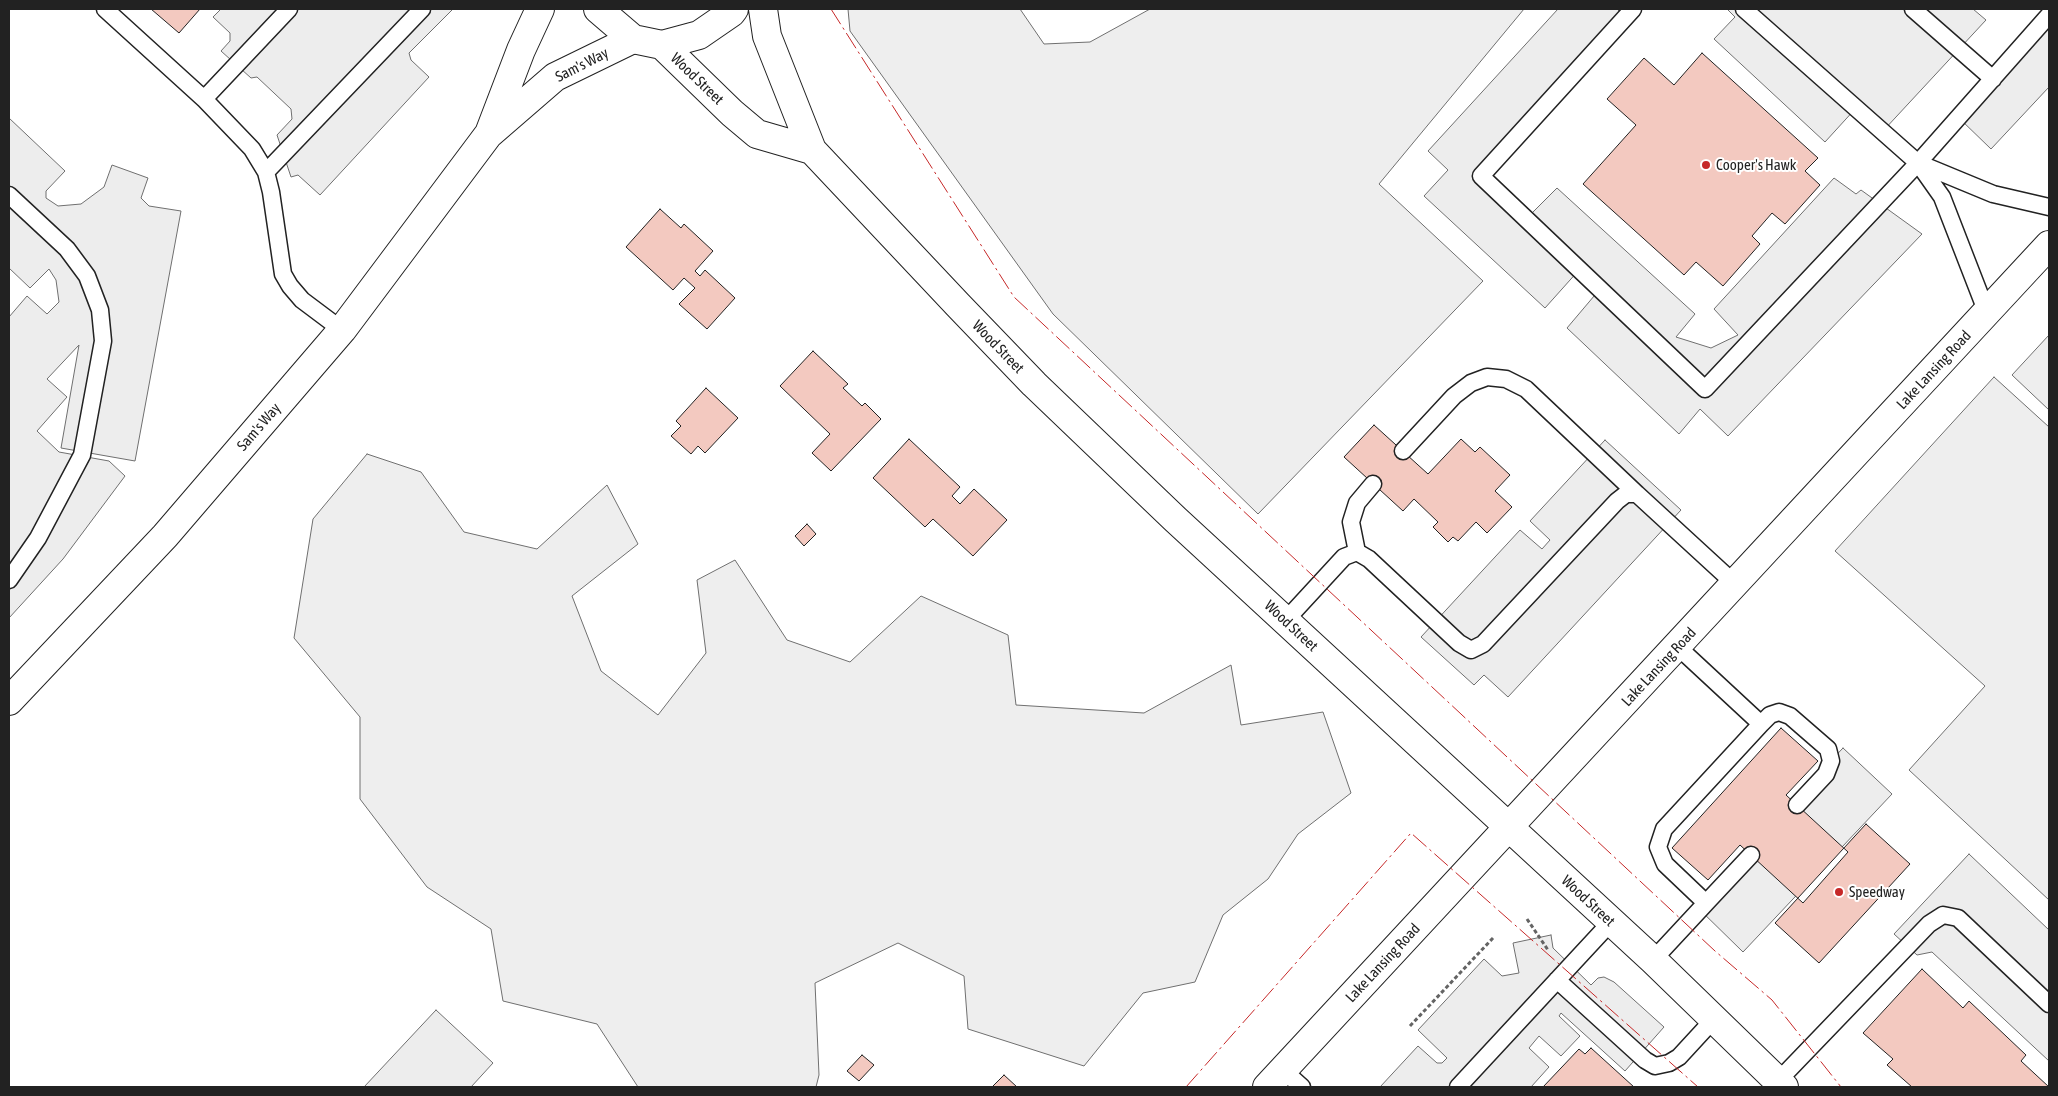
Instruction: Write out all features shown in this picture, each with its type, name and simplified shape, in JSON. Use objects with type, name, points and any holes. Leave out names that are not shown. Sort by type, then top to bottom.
[{"type":"street","name":"Sam's Way","points":[[488,135],[520,50],[540,9]]},
{"type":"street","points":[[598,9],[633,39],[662,45],[699,35],[734,9]]},
{"type":"street","name":"Wood Street","points":[[763,9],[767,36],[812,150],[958,305],[1034,384],[1285,621],[1653,960],[1781,1084]]},
{"type":"street","name":"Sam's Way","points":[[9,702],[165,536],[342,330],[488,135],[555,77],[633,39]]},
{"type":"street","name":"Wood Street","points":[[662,45],[732,113],[757,134],[812,150]]},
{"type":"street","name":"Lake Lansing Road","points":[[1284,1082],[1510,827],[2049,245]]},
{"type":"lane","points":[[105,9],[204,99],[252,148],[266,172],[271,192],[283,274],[302,300],[342,330]]},
{"type":"lane","points":[[204,99],[288,9]]},
{"type":"lane","points":[[266,172],[422,9]]},
{"type":"lane","points":[[1633,9],[1481,176],[1705,389],[1918,163],[2049,15]]},
{"type":"lane","points":[[1744,9],[1918,163],[1942,197],[1987,313]]},
{"type":"lane","points":[[1913,9],[1993,79]]},
{"type":"lane","points":[[1918,163],[1993,194],[2049,207]]},
{"type":"lane","points":[[9,195],[67,249],[87,276],[100,310],[103,341],[82,456],[38,538],[9,580]]},
{"type":"lane","points":[[1403,451],[1454,396],[1471,383],[1487,378],[1506,378],[1526,390],[1735,584]]},
{"type":"lane","points":[[1357,552],[1351,522],[1357,503],[1373,484]]},
{"type":"lane","points":[[1285,621],[1344,557],[1357,552],[1369,558],[1460,643],[1471,650],[1483,644],[1616,501],[1626,494],[1637,494]]},
{"type":"lane","points":[[1678,647],[1761,724]]},
{"type":"lane","points":[[1706,903],[1665,864],[1658,847],[1664,829],[1761,724],[1770,715],[1779,712],[1790,716],[1828,749],[1831,761],[1826,774],[1797,805]]},
{"type":"lane","points":[[1653,960],[1751,855]]},
{"type":"lane","points":[[1781,1084],[1929,924],[1943,915],[1958,918],[2049,1004]]},
{"type":"lane","points":[[1458,1087],[1611,922]]},
{"type":"lane","points":[[1561,977],[1645,1060],[1655,1066],[1669,1064],[1680,1057],[1714,1019]]},
{"type":"path","points":[[1527,919],[1561,977]]},
{"type":"path","points":[[1410,1026],[1492,938]]},
{"type":"shaded area","points":[[221,9],[453,9],[409,53],[411,60],[429,77],[320,195],[298,175],[291,177],[277,135],[292,119],[291,109],[257,77],[251,78],[221,51],[230,41],[230,33],[213,17]]},
{"type":"shaded area","points":[[848,9],[1020,9],[1044,44],[1090,42],[1150,9],[1524,9],[1379,184],[1483,281],[1258,514],[1053,314],[850,31]]},
{"type":"shaded area","points":[[1558,9],[1617,9],[1625,17],[1481,176],[1526,219],[1557,188],[1695,314],[1676,337],[1711,348],[1738,335],[1714,309],[1834,178],[1856,194],[1861,190],[1922,234],[1728,436],[1700,409],[1679,434],[1567,328],[1600,289],[1579,270],[1545,308],[1424,196],[1448,170],[1428,151]]},
{"type":"shaded area","points":[[1727,9],[1973,9],[1986,20],[1883,131],[1856,108],[1825,142],[1714,39],[1735,17]]},
{"type":"shaded area","points":[[2049,15],[2049,87],[1991,149],[1959,118]]},
{"type":"shaded area","points":[[9,118],[65,171],[46,191],[46,198],[58,206],[81,204],[104,187],[112,165],[148,178],[141,198],[149,206],[181,211],[135,461],[61,448],[79,345],[47,379],[67,397],[37,431],[59,452],[109,461],[125,476],[63,559],[9,618],[9,317],[27,296],[47,314],[59,302],[56,280],[49,269],[30,288],[9,268]]},
{"type":"shaded area","points":[[2049,335],[2049,410],[2012,375]]},
{"type":"shaded area","points":[[1994,377],[2049,427],[2049,900],[1909,770],[1985,686],[1835,551]]},
{"type":"shaded area","points":[[1605,440],[1681,510],[1508,697],[1484,675],[1474,685],[1421,637],[1520,530],[1542,549],[1550,540],[1530,521]]},
{"type":"shaded area","points":[[367,454],[421,472],[464,532],[537,549],[607,485],[638,544],[572,596],[601,671],[658,715],[706,653],[697,580],[735,560],[787,640],[850,662],[921,596],[1008,635],[1016,705],[1144,713],[1231,665],[1241,725],[1323,712],[1351,793],[1298,834],[1268,879],[1223,915],[1195,982],[1143,993],[1084,1066],[968,1029],[964,976],[898,943],[815,983],[819,1075],[816,1087],[638,1087],[597,1024],[503,1001],[491,929],[427,887],[360,799],[360,717],[294,638],[313,519]]},
{"type":"shaded area","points":[[1843,748],[1892,794],[1743,952],[1695,905]]},
{"type":"shaded area","points":[[1969,854],[2049,930],[2049,1061],[1932,952],[1917,955],[1894,934]]},
{"type":"shaded area","points":[[1551,935],[1553,948],[1591,985],[1598,978],[1604,977],[1614,982],[1664,1027],[1625,1071],[1561,1013],[1559,1016],[1580,1036],[1561,1056],[1539,1036],[1529,1048],[1549,1067],[1531,1087],[1380,1087],[1418,1046],[1437,1063],[1442,1063],[1447,1058],[1418,1030],[1484,959],[1502,976],[1519,973],[1513,943]]},
{"type":"shaded area","points":[[436,1010],[493,1063],[471,1087],[364,1087]]},
{"type":"building","points":[[151,9],[200,9],[179,33]]},
{"type":"building","name":"Cooper's Hawk","points":[[1702,53],[1818,158],[1805,171],[1820,185],[1785,224],[1772,213],[1752,236],[1760,244],[1723,286],[1696,262],[1684,275],[1583,184],[1636,125],[1607,99],[1644,58],[1674,85]]},
{"type":"building","points":[[660,209],[681,228],[684,224],[713,251],[695,271],[700,276],[705,270],[735,298],[707,329],[679,304],[695,288],[684,278],[673,290],[626,247]]},
{"type":"building","points":[[813,351],[848,384],[843,388],[862,406],[865,403],[881,419],[831,471],[812,453],[830,434],[780,386]]},
{"type":"building","points":[[706,388],[738,418],[705,453],[698,446],[691,454],[671,436],[681,426],[676,421]]},
{"type":"building","points":[[1374,425],[1428,474],[1461,439],[1475,452],[1480,447],[1510,475],[1495,491],[1512,507],[1487,533],[1476,522],[1458,541],[1453,537],[1448,542],[1433,527],[1438,522],[1414,499],[1403,511],[1344,457]]},
{"type":"building","points":[[909,439],[960,487],[952,496],[960,504],[974,489],[1007,520],[973,556],[933,519],[925,527],[873,478]]},
{"type":"building","points":[[807,524],[816,534],[804,546],[795,536]]},
{"type":"building","points":[[1781,728],[1818,761],[1786,795],[1848,852],[1803,903],[1740,845],[1708,880],[1672,848]]},
{"type":"building","points":[[1866,824],[1910,864],[1819,963],[1775,923]]},
{"type":"building","points":[[1922,969],[1963,1008],[1969,1001],[2026,1055],[2021,1061],[2049,1087],[1912,1087],[1887,1065],[1893,1059],[1863,1033]]},
{"type":"building","points":[[1591,1048],[1634,1087],[1543,1087],[1579,1049],[1585,1054]]},
{"type":"building","points":[[862,1055],[874,1065],[859,1081],[847,1071]]},
{"type":"building","points":[[1004,1075],[1017,1087],[992,1087]]},
{"type":"power","points":[[831,9],[1014,297],[1715,951],[1772,1000],[1841,1087]]},
{"type":"power","points":[[1186,1087],[1411,833],[1698,1087]]},
{"type":"place","name":"Cooper's Hawk","points":[[1706,165]]},
{"type":"place","name":"Speedway","points":[[1839,892]]}]
